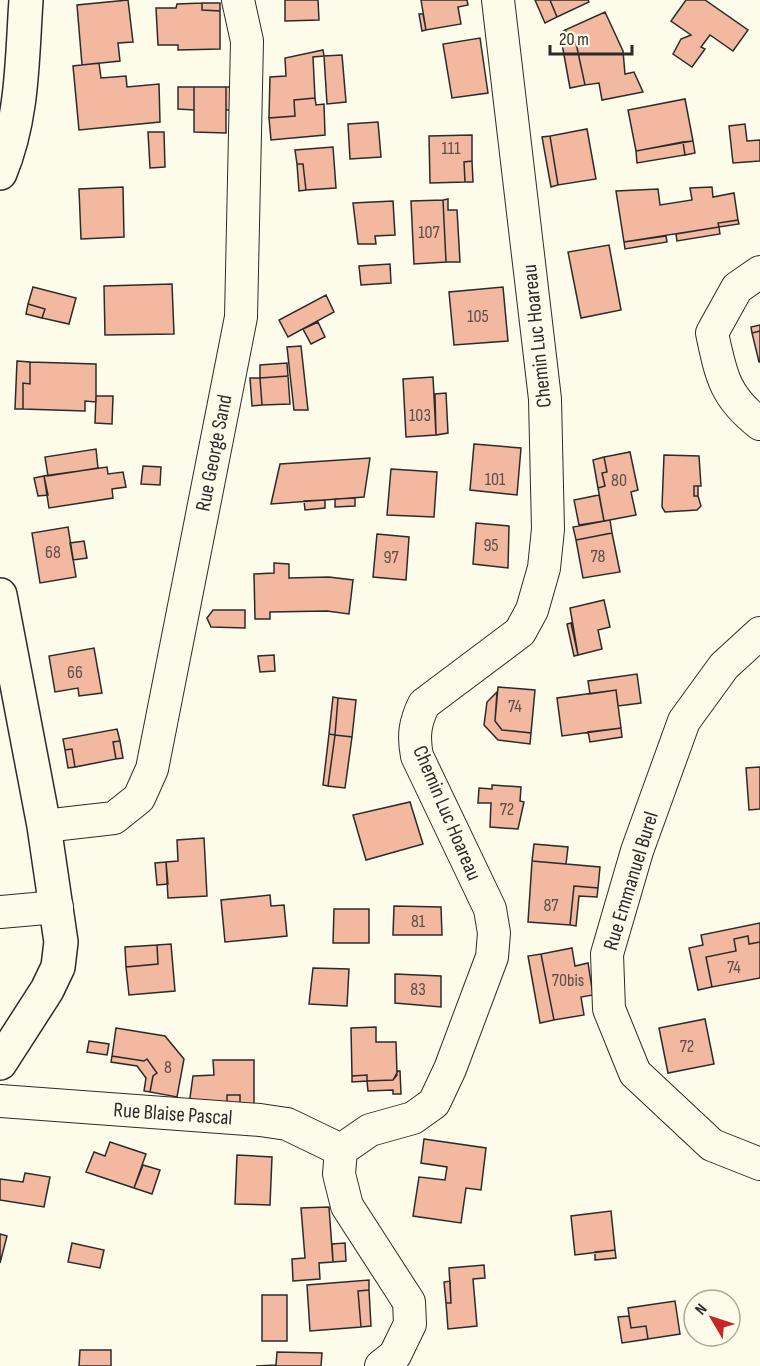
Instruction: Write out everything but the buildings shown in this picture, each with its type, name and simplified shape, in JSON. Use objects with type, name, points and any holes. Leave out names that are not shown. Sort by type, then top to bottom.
[{"type":"main road","points":[[0,173],[9,151],[20,101],[26,0]]},
{"type":"main road","points":[[0,595],[44,826],[61,942],[58,967],[48,990],[0,1063]]},
{"type":"street","name":"Rue George Sand","points":[[44,826],[114,818],[139,798],[152,769],[241,317],[247,41],[238,0]]},
{"type":"street","name":"Chemin Luc Hoareau","points":[[341,1150],[370,1130],[413,1118],[434,1103],[450,1069],[492,957],[494,933],[490,909],[417,756],[414,740],[416,721],[424,704],[520,632],[532,610],[544,568],[548,529],[546,399],[498,0]]},
{"type":"street","points":[[760,272],[737,288],[712,333],[723,384],[746,413],[760,424]]},
{"type":"street","name":"Rue Emmanuel Burel","points":[[760,633],[724,666],[684,721],[637,851],[608,954],[609,1009],[635,1073],[712,1145],[760,1164]]},
{"type":"street","points":[[0,912],[57,907]]},
{"type":"street","name":"Rue Blaise Pascal","points":[[0,1101],[260,1120],[287,1125],[341,1150]]},
{"type":"street","points":[[341,1150],[339,1174],[347,1206],[409,1302],[410,1324],[395,1355],[381,1366]]}]
